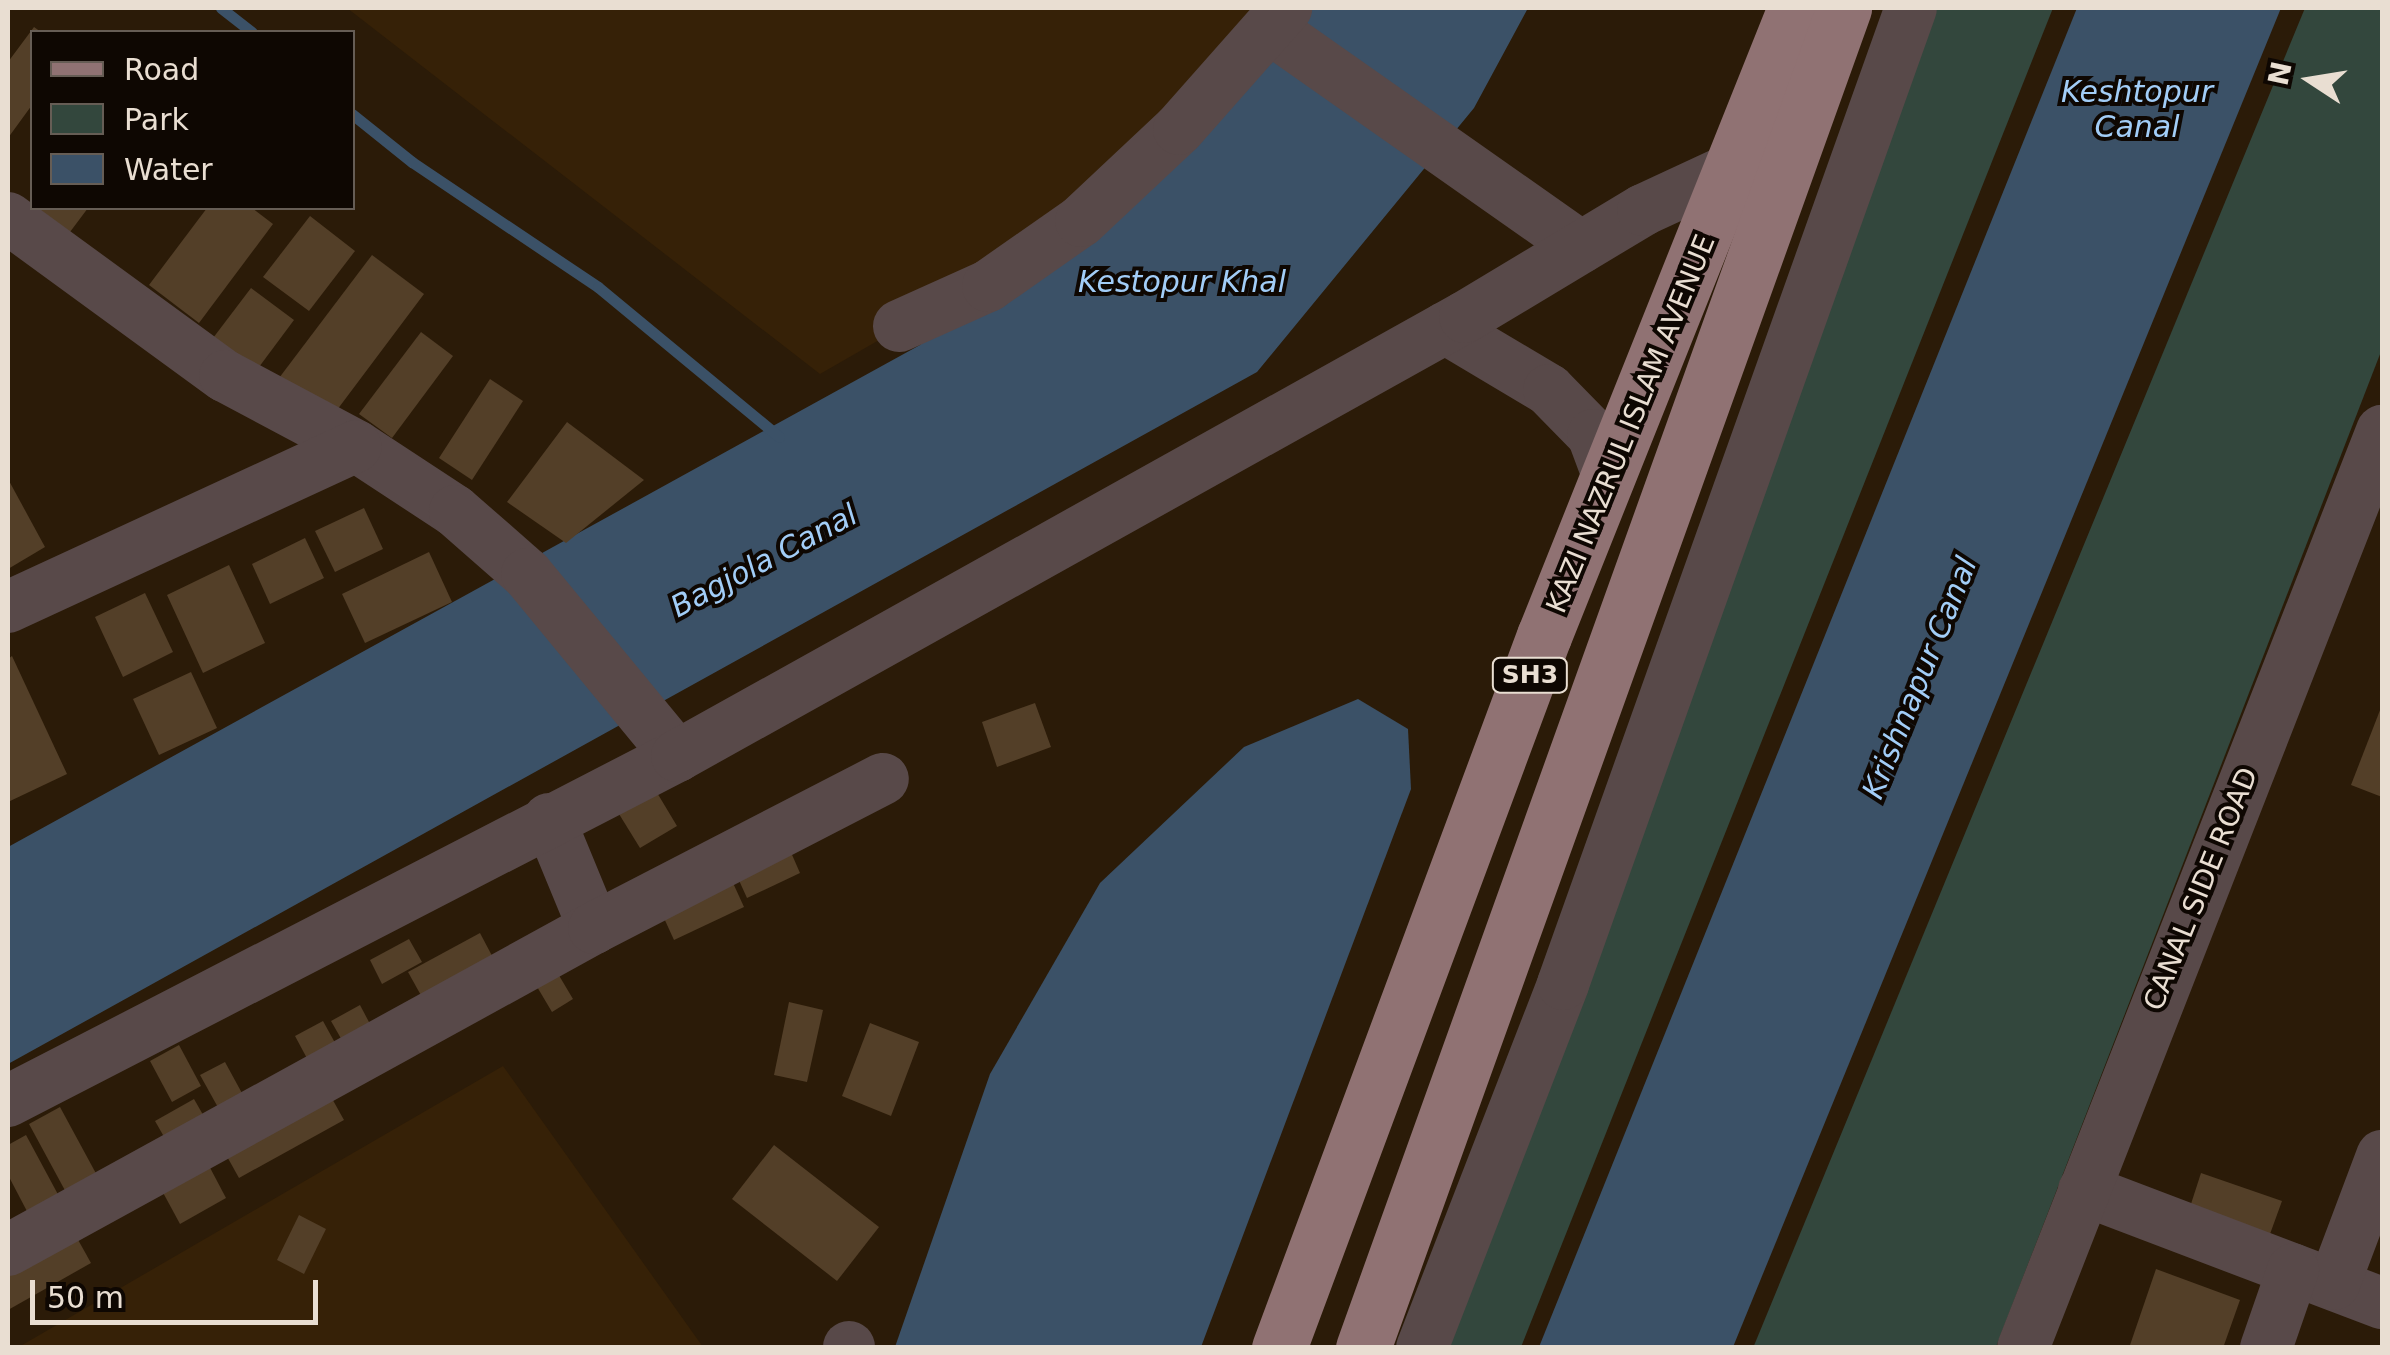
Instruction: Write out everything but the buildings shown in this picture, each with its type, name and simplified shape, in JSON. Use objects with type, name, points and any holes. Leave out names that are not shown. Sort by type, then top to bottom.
[{"type":"main road","name":"KAZI NAZRUL ISLAM AVENUE","points":[[1363,1348],[1761,167],[1796,8]]},
{"type":"main road","name":"KAZI NAZRUL ISLAM AVENUE","points":[[1279,1348],[1608,478],[1844,8]]},
{"type":"street","points":[[1422,1348],[1564,984],[1911,8]]},
{"type":"street","points":[[898,326],[988,286],[1081,221],[1180,130],[1279,18],[1582,248]]},
{"type":"street","points":[[8,1101],[549,818],[666,746],[1445,328],[1643,210],[1761,167]]},
{"type":"street","points":[[8,218],[226,376],[356,446],[455,511],[527,574],[666,746]]},
{"type":"street","points":[[1445,328],[1549,390],[1594,435],[1608,478]]},
{"type":"street","name":"CANAL SIDE ROAD","points":[[2024,1348],[2382,432]]},
{"type":"street","points":[[8,607],[356,446]]},
{"type":"street","points":[[8,1250],[594,928],[883,779]]},
{"type":"street","points":[[549,818],[594,928]]},
{"type":"street","points":[[2266,1348],[2313,1277],[2382,1156]]},
{"type":"street","points":[[2084,1190],[2382,1303]]},
{"type":"shaded area","points":[[347,8],[1274,8],[1041,247],[820,374]]},
{"type":"shaded area","points":[[503,1066],[703,1347],[17,1348]]},
{"type":"green space","points":[[1916,8],[2053,8],[1521,1347],[1419,1348]]},
{"type":"green space","points":[[2305,8],[2382,8],[2382,349],[1996,1347],[1753,1348]]},
{"type":"water","name":"Kestopur Khal","points":[[1297,8],[1528,8],[1474,108],[1257,372],[8,1064],[8,847],[920,345],[1270,63]]},
{"type":"water","name":"Keshtopur Canal","points":[[2077,8],[2281,8],[1733,1347],[1539,1347]]},
{"type":"water","points":[[1358,699],[1408,729],[1411,789],[1201,1347],[895,1347],[990,1074],[1100,883],[1244,747]]},
{"type":"waterway","points":[[221,8],[249,30]]},
{"type":"waterway","points":[[355,116],[412,162],[598,287],[779,437]]},
{"type":"water label","name":"Bagjola Canal","points":[[764,561]]},
{"type":"water label","name":"Krishnapur Canal","points":[[1920,678]]}]
